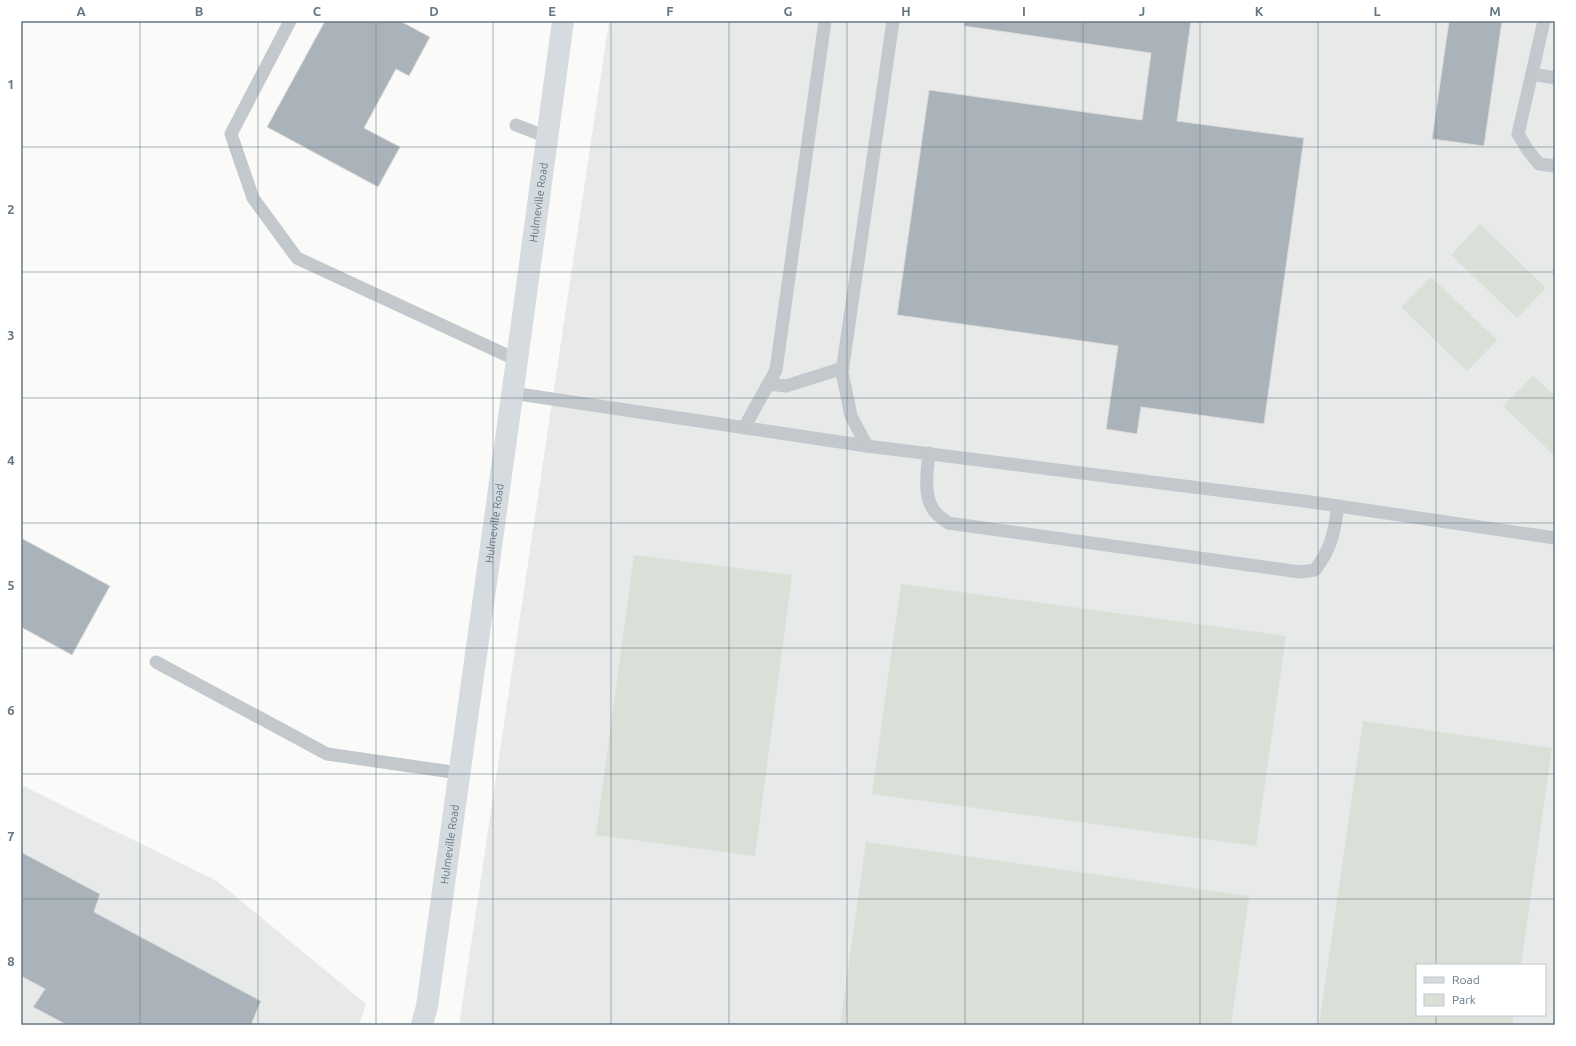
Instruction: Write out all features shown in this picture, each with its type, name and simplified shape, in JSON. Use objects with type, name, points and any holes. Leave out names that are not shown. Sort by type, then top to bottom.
[{"type":"main road","name":"Hulmeville Road","points":[[422,1025],[459,773],[563,21]]},
{"type":"lane","points":[[290,21],[231,134],[253,198],[297,258],[517,360]]},
{"type":"lane","points":[[744,428],[776,370],[825,21]]},
{"type":"lane","points":[[868,446],[851,416],[843,368],[893,21]]},
{"type":"lane","points":[[1544,21],[1518,134],[1527,149],[1539,164],[1555,166]]},
{"type":"lane","points":[[1532,74],[1555,78]]},
{"type":"lane","points":[[516,125],[547,137]]},
{"type":"lane","points":[[768,384],[786,386],[843,368]]},
{"type":"lane","points":[[512,393],[868,446],[1338,506],[1555,538]]},
{"type":"lane","points":[[928,453],[926,486],[928,499],[936,514],[948,523],[1300,572],[1315,570],[1325,557],[1333,538],[1338,506]]},
{"type":"lane","points":[[156,662],[327,754],[459,773]]},
{"type":"shaded area","points":[[609,21],[1555,21],[1555,1025],[459,1025]]},
{"type":"shaded area","points":[[21,785],[217,881],[366,1004],[359,1025],[21,1025]]},
{"type":"green space","points":[[1480,224],[1546,288],[1517,318],[1451,255]]},
{"type":"green space","points":[[1431,277],[1497,340],[1467,371],[1401,307]]},
{"type":"green space","points":[[1533,376],[1555,396],[1555,456],[1503,406]]},
{"type":"green space","points":[[634,555],[792,575],[755,856],[596,835]]},
{"type":"green space","points":[[901,584],[1286,636],[1256,846],[872,794]]},
{"type":"green space","points":[[1363,721],[1552,748],[1521,964],[1416,964],[1416,1016],[1514,1016],[1512,1025],[1319,1025]]},
{"type":"green space","points":[[866,842],[1249,896],[1231,1025],[840,1025]]},
{"type":"building","points":[[325,21],[400,21],[430,37],[409,76],[396,69],[364,128],[400,147],[378,187],[267,127]]},
{"type":"building","points":[[964,21],[1191,21],[1177,121],[1304,138],[1264,424],[1141,407],[1137,434],[1106,429],[1118,346],[897,315],[929,90],[1142,120],[1151,53],[964,26]]},
{"type":"building","points":[[1449,21],[1502,21],[1484,146],[1432,139]]},
{"type":"building","points":[[21,538],[110,586],[72,655],[21,627]]},
{"type":"building","points":[[21,852],[100,894],[94,912],[261,1001],[251,1025],[67,1025],[33,1007],[45,989],[21,976]]}]
